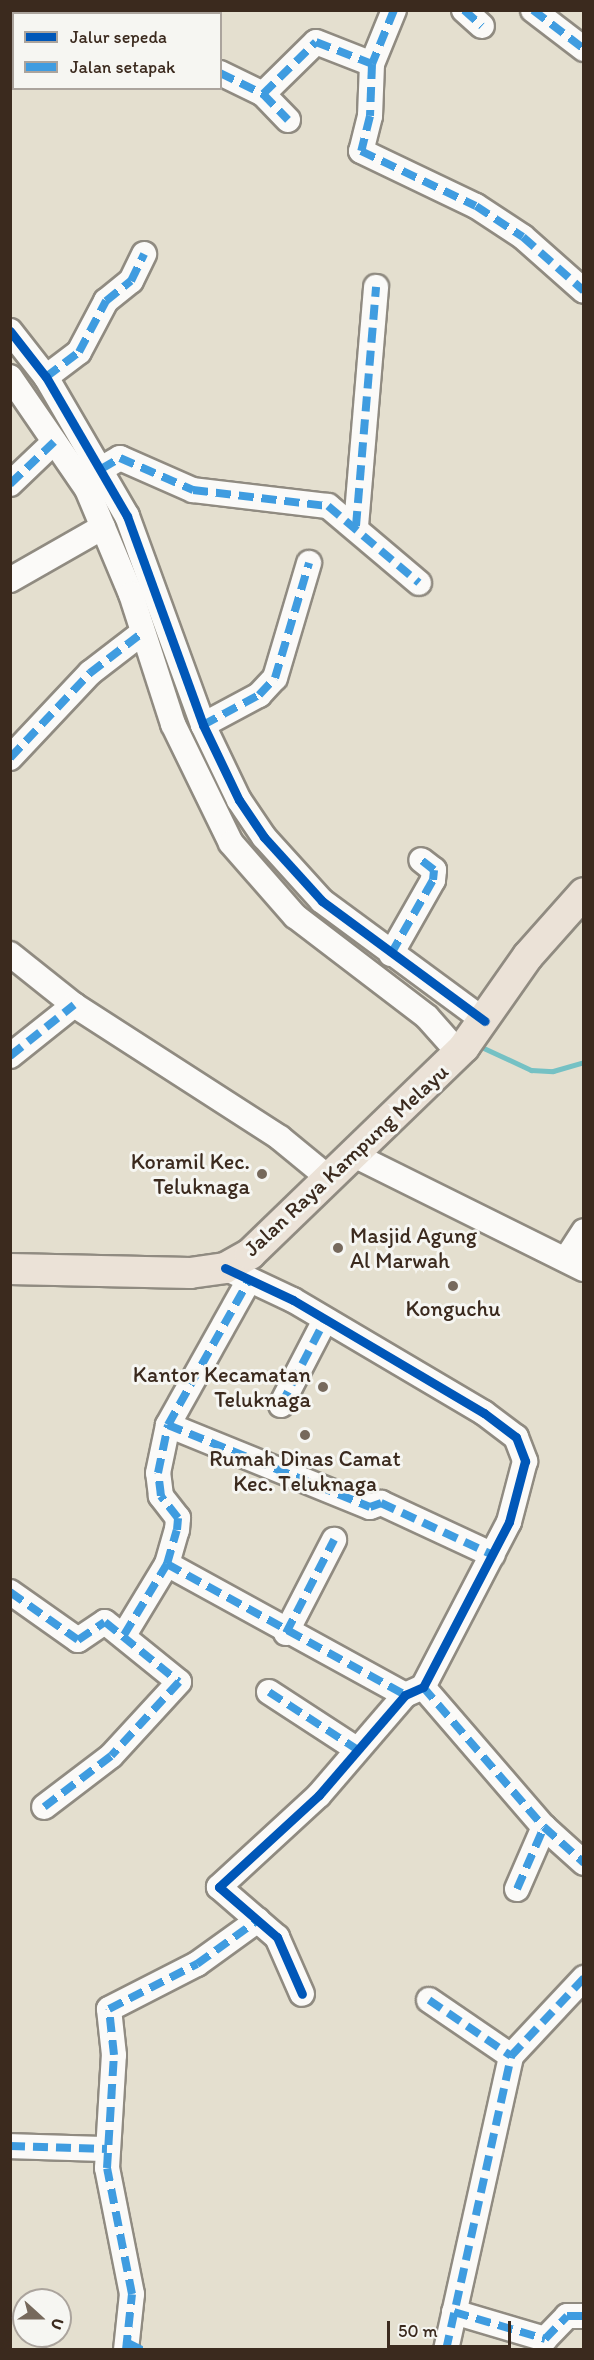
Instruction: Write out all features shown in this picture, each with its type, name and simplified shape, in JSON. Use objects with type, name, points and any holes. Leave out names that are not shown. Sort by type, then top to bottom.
[{"type":"main road","name":"Jalan Raya Kampung Melayu","points":[[10,1269],[237,1274],[250,1254],[356,1156],[472,1038],[528,956],[584,893]]},
{"type":"street","points":[[394,10],[372,64],[368,130],[360,145],[364,155],[436,183],[476,206],[523,237],[584,291]]},
{"type":"street","points":[[464,10],[482,26]]},
{"type":"street","points":[[533,10],[584,49]]},
{"type":"street","points":[[263,93],[316,42],[372,64]]},
{"type":"street","points":[[222,74],[263,93],[288,120]]},
{"type":"street","points":[[46,377],[79,352],[106,301],[131,281],[144,254]]},
{"type":"street","points":[[356,526],[376,286]]},
{"type":"street","points":[[10,331],[46,377],[102,469],[126,516],[203,725],[239,800],[264,837],[322,902],[391,954],[472,1038]]},
{"type":"street","points":[[13,387],[87,489],[142,633],[173,724],[240,855],[295,916],[427,1017],[472,1038]]},
{"type":"street","points":[[10,484],[54,442]]},
{"type":"street","points":[[102,469],[128,459],[193,490],[306,500],[328,506],[356,526],[418,583]]},
{"type":"street","points":[[10,580],[103,527]]},
{"type":"street","points":[[203,725],[259,695],[276,678],[309,563]]},
{"type":"street","points":[[10,758],[90,673],[142,633]]},
{"type":"street","points":[[391,954],[433,880],[434,870],[421,860]]},
{"type":"street","points":[[10,954],[74,1005],[280,1138],[330,1179]]},
{"type":"street","points":[[10,1056],[74,1005]]},
{"type":"street","points":[[356,1156],[575,1264],[584,1232]]},
{"type":"street","points":[[124,1635],[167,1564],[178,1518],[161,1496],[158,1473],[168,1425],[237,1274],[325,1320],[516,1437],[525,1474],[493,1555],[414,1691],[355,1748],[319,1795],[219,1887],[258,1920],[290,1956],[302,1994]]},
{"type":"street","points":[[281,1405],[325,1320]]},
{"type":"street","points":[[168,1425],[370,1507],[381,1503],[493,1555]]},
{"type":"street","points":[[286,1633],[334,1540]]},
{"type":"street","points":[[167,1564],[286,1633],[414,1691],[544,1827],[584,1863]]},
{"type":"street","points":[[10,1592],[78,1640],[103,1621],[178,1679],[176,1690],[111,1756],[44,1808]]},
{"type":"street","points":[[269,1692],[355,1748]]},
{"type":"street","points":[[517,1889],[544,1827]]},
{"type":"street","points":[[132,2347],[132,2294],[107,2149],[114,2055],[109,2009],[197,1964],[258,1920]]},
{"type":"street","points":[[446,2349],[512,2056],[584,1978]]},
{"type":"street","points":[[429,2000],[512,2056]]},
{"type":"street","points":[[10,2146],[107,2149]]},
{"type":"street","points":[[454,2312],[545,2339],[567,2316],[584,2316]]},
{"type":"waterway","points":[[477,1045],[531,1070],[553,1071],[584,1062]]},
{"type":"marked path","points":[[394,10],[372,64],[370,116],[361,151],[476,206],[523,237],[584,291]]},
{"type":"marked path","points":[[464,10],[482,26]]},
{"type":"marked path","points":[[533,10],[584,49]]},
{"type":"marked path","points":[[263,94],[316,42],[372,64]]},
{"type":"marked path","points":[[222,74],[263,94],[288,120]]},
{"type":"marked path","points":[[46,377],[79,352],[106,301],[131,281],[144,254]]},
{"type":"marked path","points":[[356,526],[376,287]]},
{"type":"marked path","points":[[10,484],[54,442]]},
{"type":"marked path","points":[[101,469],[120,458],[193,490],[328,506],[419,583]]},
{"type":"marked path","points":[[203,725],[259,695],[275,678],[309,563]]},
{"type":"marked path","points":[[10,758],[90,673],[142,633]]},
{"type":"marked path","points":[[391,954],[433,880],[434,870],[421,860]]},
{"type":"marked path","points":[[10,1056],[74,1005]]},
{"type":"marked path","points":[[124,1635],[167,1564],[177,1530],[178,1518],[161,1496],[158,1473],[168,1425],[249,1280]]},
{"type":"marked path","points":[[281,1405],[325,1320]]},
{"type":"marked path","points":[[168,1425],[370,1507],[381,1503],[493,1555]]},
{"type":"marked path","points":[[286,1633],[334,1540]]},
{"type":"marked path","points":[[167,1564],[405,1695]]},
{"type":"marked path","points":[[10,1592],[78,1640],[105,1622],[179,1682],[111,1756],[44,1807]]},
{"type":"marked path","points":[[423,1687],[544,1827],[584,1863]]},
{"type":"marked path","points":[[269,1692],[355,1748]]},
{"type":"marked path","points":[[517,1889],[544,1827]]},
{"type":"marked path","points":[[126,2350],[132,2294],[107,2168],[114,2055],[109,2009],[197,1964],[258,1920]]},
{"type":"marked path","points":[[446,2350],[511,2056],[584,1978]]},
{"type":"marked path","points":[[429,2000],[511,2056]]},
{"type":"marked path","points":[[10,2146],[107,2149]]},
{"type":"marked path","points":[[454,2312],[545,2339],[567,2316],[584,2316]]},
{"type":"marked path","points":[[128,2343],[142,2350]]},
{"type":"cycle path","points":[[10,331],[46,377],[127,516],[203,725],[239,800],[264,837],[322,901],[485,1021]]},
{"type":"cycle path","points":[[225,1268],[293,1300],[484,1413],[516,1437],[525,1461],[509,1522],[423,1687],[405,1695],[319,1795],[219,1887],[277,1937],[302,1994]]},
{"type":"place","name":"Koramil Kec. Teluknaga","points":[[262,1174]]},
{"type":"place","name":"Masjid Agung Al Marwah","points":[[338,1248]]},
{"type":"place","name":"Konguchu","points":[[453,1286]]},
{"type":"place","name":"Kantor Kecamatan Teluknaga","points":[[323,1387]]},
{"type":"place","name":"Rumah Dinas Camat Kec. Teluknaga","points":[[305,1435]]}]
